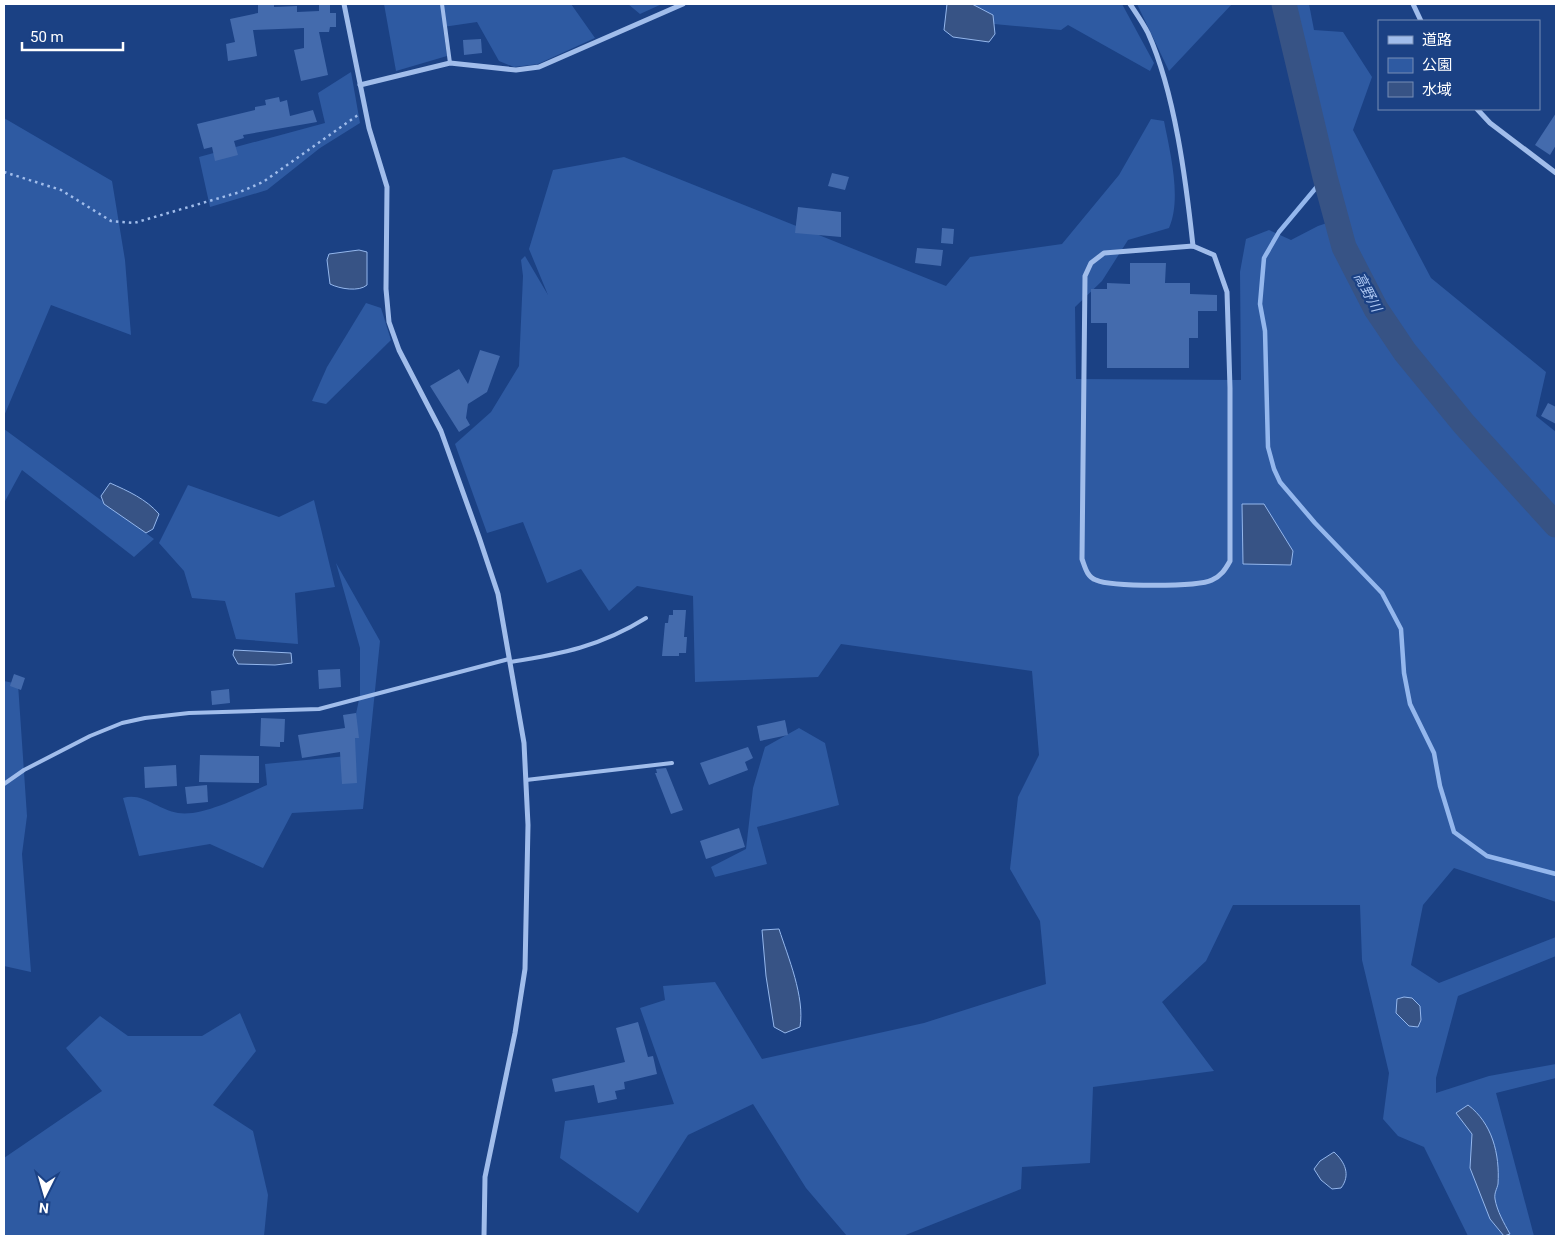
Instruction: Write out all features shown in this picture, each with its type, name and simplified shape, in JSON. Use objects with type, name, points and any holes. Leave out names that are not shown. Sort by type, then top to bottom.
[{"type":"street","points":[[344,4],[365,110],[387,187],[386,289],[390,322],[399,350],[441,431],[498,594],[524,743],[528,825],[525,968],[515,1033],[485,1177],[484,1236]]},
{"type":"street","points":[[360,85],[450,63],[516,70],[538,67],[683,4]]},
{"type":"street","points":[[1130,4],[1147,33],[1165,80],[1188,197],[1193,246]]},
{"type":"street","points":[[1413,4],[1421,20]]},
{"type":"street","points":[[1477,110],[1556,172]]},
{"type":"street","points":[[1193,246],[1214,255],[1227,292],[1230,388],[1230,561],[1224,573],[1200,584],[1110,584],[1095,580],[1086,572],[1082,559],[1084,276],[1091,263],[1104,253],[1120,250],[1158,250],[1193,246]]},
{"type":"lane","points":[[442,4],[450,63]]},
{"type":"lane","points":[[4,784],[24,770],[82,740],[138,720],[189,713],[319,709],[510,660],[573,650],[617,636],[646,618]]},
{"type":"lane","points":[[526,780],[672,763]]},
{"type":"path","points":[[4,172],[61,190],[111,221],[134,223],[240,192],[263,182],[365,110]]},
{"type":"green space","points":[[384,4],[571,4],[595,38],[538,64],[514,67],[499,61],[477,22],[443,27],[447,56],[396,71]]},
{"type":"green space","points":[[628,4],[662,4],[640,14]]},
{"type":"green space","points":[[972,4],[1122,4],[1154,63],[1150,71],[1068,25],[1061,30],[994,24],[993,15]]},
{"type":"green space","points":[[1137,4],[1232,4],[1169,71]]},
{"type":"green space","points":[[1290,4],[1309,4],[1314,30],[1343,32],[1372,77],[1353,130],[1431,278],[1546,372],[1536,416],[1556,432],[1556,902],[1454,868],[1423,905],[1411,965],[1439,983],[1556,937],[1556,956],[1458,996],[1436,1078],[1436,1093],[1489,1076],[1556,1064],[1556,1078],[1496,1093],[1534,1236],[1468,1236],[1424,1147],[1398,1136],[1383,1119],[1389,1073],[1362,960],[1360,905],[1233,905],[1206,961],[1162,1002],[1214,1071],[1093,1087],[1090,1163],[1022,1167],[1021,1189],[903,1236],[847,1236],[806,1188],[753,1104],[688,1135],[638,1213],[560,1158],[565,1121],[674,1104],[640,1008],[665,1000],[663,986],[715,982],[762,1059],[924,1023],[1046,984],[1040,921],[1010,869],[1018,797],[1039,755],[1032,671],[841,644],[818,677],[695,682],[693,596],[637,586],[609,611],[581,569],[547,583],[523,522],[487,533],[455,444],[491,412],[519,366],[523,276],[521,260],[525,256],[548,295],[529,249],[553,170],[624,157],[946,286],[970,257],[1062,244],[1119,175],[1151,119],[1164,121],[1172,161],[1175,190],[1173,216],[1169,228],[1128,240],[1102,281],[1075,307],[1076,379],[1241,380],[1240,272],[1246,239],[1269,230],[1291,240],[1318,226],[1345,217]]},
{"type":"green space","points":[[351,72],[360,123],[320,148],[267,190],[210,207],[199,157],[325,123],[318,93]]},
{"type":"green space","points":[[4,118],[112,181],[125,260],[131,335],[51,305],[4,416]]},
{"type":"green space","points":[[366,303],[381,308],[391,340],[326,404],[312,401],[327,367]]},
{"type":"green space","points":[[4,429],[154,539],[134,557],[22,470],[4,503]]},
{"type":"green space","points":[[188,485],[279,517],[314,500],[335,587],[295,593],[298,644],[236,639],[225,601],[192,598],[184,571],[159,543]]},
{"type":"green space","points":[[336,563],[380,641],[363,809],[292,813],[263,868],[210,844],[139,856],[123,798],[137,797],[178,813],[199,812],[211,809],[267,785],[265,764],[347,756],[360,695],[360,648]]},
{"type":"green space","points":[[4,681],[18,684],[27,816],[22,854],[31,972],[4,966]]},
{"type":"green space","points":[[799,728],[825,743],[839,805],[757,827],[767,864],[715,877],[711,867],[746,849],[753,788],[765,747]]},
{"type":"green space","points":[[240,1013],[256,1051],[213,1105],[253,1131],[268,1195],[264,1236],[4,1236],[4,1158],[102,1091],[66,1048],[100,1016],[128,1036],[202,1036]]},
{"type":"water","points":[[947,4],[972,4],[993,15],[995,34],[989,42],[953,37],[944,30]]},
{"type":"water","points":[[359,250],[367,252],[367,285],[349,289],[330,284],[327,260],[329,254]]},
{"type":"water","points":[[110,483],[143,500],[159,514],[153,529],[146,533],[104,504],[101,496]]},
{"type":"water","points":[[1242,504],[1264,504],[1293,551],[1291,565],[1243,564]]},
{"type":"water","points":[[234,650],[291,653],[292,663],[275,665],[238,664],[233,655]]},
{"type":"water","points":[[779,929],[795,977],[801,1015],[800,1027],[785,1033],[774,1027],[766,976],[762,930]]},
{"type":"water","points":[[1404,997],[1412,998],[1420,1006],[1421,1020],[1418,1027],[1409,1026],[1396,1013],[1397,999]]},
{"type":"water","points":[[1468,1105],[1483,1121],[1493,1140],[1498,1162],[1498,1184],[1495,1199],[1510,1234],[1504,1236],[1490,1219],[1470,1168],[1472,1134],[1456,1113]]},
{"type":"water","points":[[1334,1152],[1344,1164],[1346,1178],[1341,1188],[1332,1189],[1321,1180],[1314,1169],[1320,1161]]},
{"type":"building","points":[[258,4],[274,4],[274,7],[297,6],[297,12],[319,11],[319,5],[330,5],[330,13],[336,13],[336,27],[330,27],[329,32],[319,32],[328,75],[301,81],[294,50],[304,48],[304,28],[253,30],[257,56],[228,61],[226,44],[235,42],[230,19],[258,13]]},
{"type":"building","points":[[481,39],[482,53],[464,55],[463,40]]},
{"type":"building","points":[[279,97],[280,102],[287,100],[290,116],[313,110],[317,122],[243,135],[244,138],[234,141],[238,155],[215,161],[212,147],[204,149],[197,124],[255,110],[255,107],[266,105],[265,100]]},
{"type":"building","points":[[1556,113],[1556,145],[1550,155],[1535,145]]},
{"type":"building","points":[[832,173],[849,177],[845,190],[828,186]]},
{"type":"building","points":[[798,207],[841,212],[841,237],[795,233]]},
{"type":"building","points":[[942,228],[954,229],[953,244],[941,243]]},
{"type":"building","points":[[917,248],[943,250],[941,266],[915,263]]},
{"type":"building","points":[[1130,263],[1166,263],[1165,283],[1190,283],[1190,294],[1217,295],[1217,311],[1198,311],[1198,338],[1189,338],[1189,368],[1107,368],[1107,323],[1091,323],[1091,289],[1107,289],[1107,283],[1130,284]]},
{"type":"building","points":[[480,350],[500,356],[487,392],[468,404],[466,418],[470,425],[459,432],[430,386],[459,369],[468,384]]},
{"type":"building","points":[[1548,403],[1556,407],[1556,424],[1541,416]]},
{"type":"building","points":[[673,610],[686,610],[684,637],[687,637],[686,653],[679,653],[679,656],[662,656],[665,623],[668,623],[669,615],[673,615]]},
{"type":"building","points":[[340,669],[341,687],[319,689],[318,670]]},
{"type":"building","points":[[14,674],[25,678],[21,690],[10,686]]},
{"type":"building","points":[[229,689],[230,703],[212,705],[211,691]]},
{"type":"building","points":[[356,713],[359,738],[355,738],[357,783],[342,784],[340,752],[302,758],[298,735],[345,728],[343,715]]},
{"type":"building","points":[[261,718],[285,719],[284,742],[280,742],[280,747],[260,746]]},
{"type":"building","points":[[785,720],[788,735],[760,741],[757,726]]},
{"type":"building","points":[[748,747],[753,758],[745,762],[748,770],[709,785],[700,763]]},
{"type":"building","points":[[200,755],[259,756],[259,783],[199,782]]},
{"type":"building","points":[[176,765],[177,786],[145,788],[144,767]]},
{"type":"building","points":[[666,768],[683,810],[671,814],[655,773],[657,773],[656,769]]},
{"type":"building","points":[[207,785],[208,802],[187,804],[185,787]]},
{"type":"building","points":[[739,828],[745,847],[706,859],[700,841]]},
{"type":"building","points":[[638,1022],[648,1057],[653,1056],[657,1074],[624,1082],[625,1089],[615,1091],[617,1099],[598,1103],[594,1085],[555,1092],[552,1079],[625,1062],[616,1028]]},
{"type":"waterway","name":"高野川","points":[[1284,4],[1325,177],[1344,247],[1376,309],[1405,352],[1464,424],[1556,525]]},
{"type":"waterway","points":[[1325,177],[1279,232],[1264,258],[1260,304],[1265,331],[1268,447],[1274,469],[1280,482],[1315,523],[1382,593],[1401,629],[1404,673],[1410,704],[1434,753],[1440,786],[1454,832],[1487,856],[1556,874]]}]
